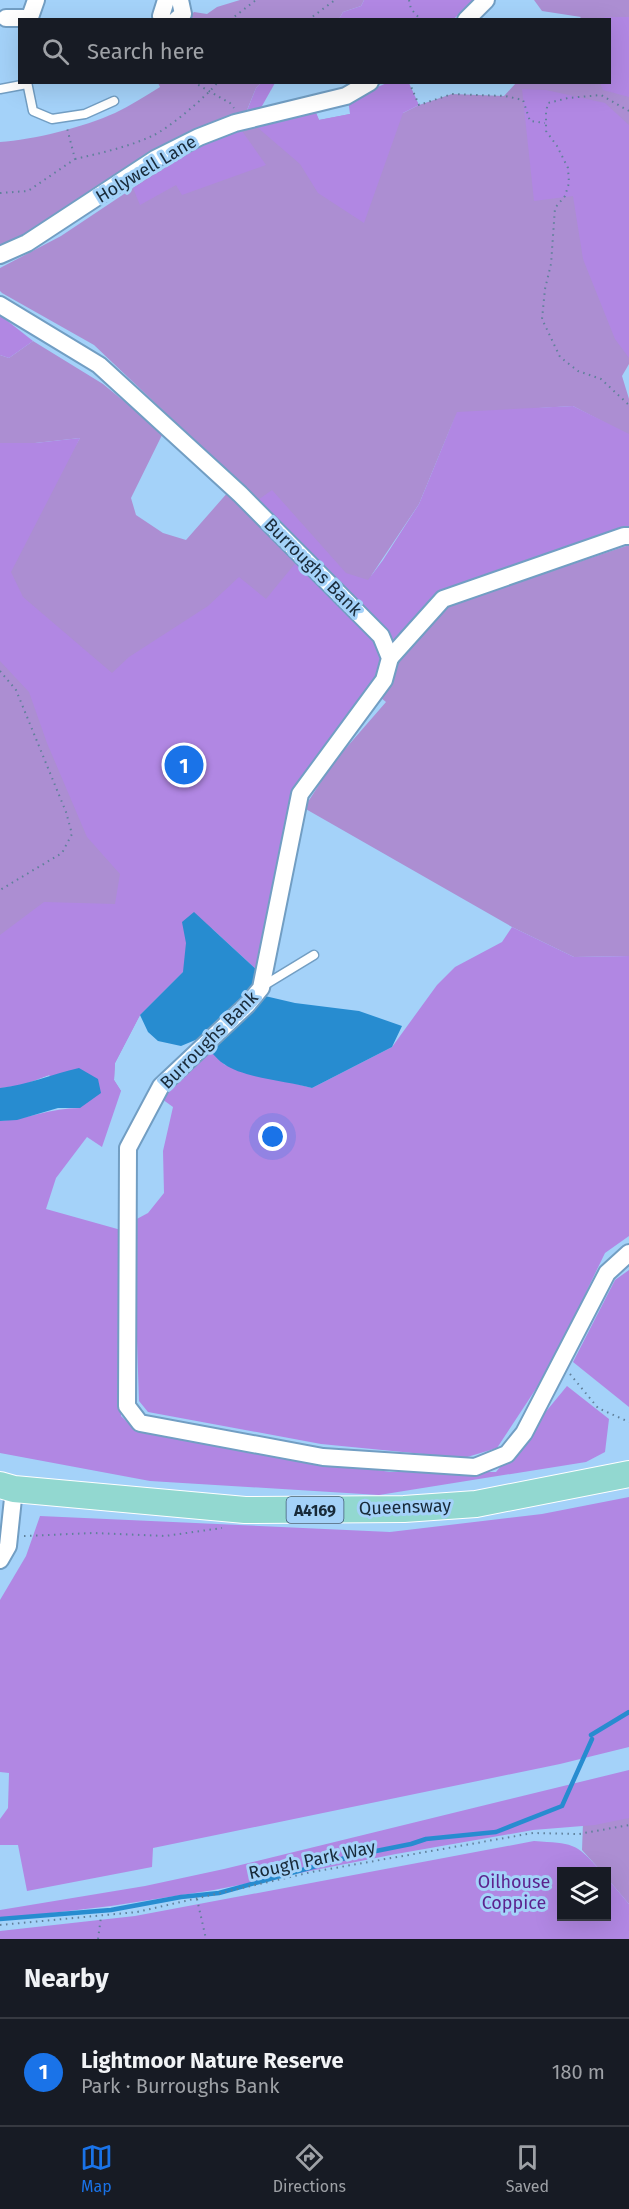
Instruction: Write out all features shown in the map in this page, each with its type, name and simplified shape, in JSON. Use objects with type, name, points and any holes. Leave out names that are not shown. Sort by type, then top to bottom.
[{"type":"main road","name":"Queensway","points":[[7,1487],[245,1510],[404,1509],[476,1504],[629,1474]]},
{"type":"street","points":[[29,18],[36,0]]},
{"type":"street","points":[[162,18],[161,16],[166,0]]},
{"type":"street","points":[[178,18],[183,14],[180,0]]},
{"type":"street","points":[[468,18],[486,0]]},
{"type":"street","points":[[3,18],[18,19]]},
{"type":"street","name":"Holywell Lane","points":[[0,255],[27,243],[155,159],[199,136],[235,123],[346,96],[367,84]]},
{"type":"street","name":"Burroughs Bank","points":[[0,305],[99,365],[240,494],[365,619],[381,636],[390,658],[384,680],[300,794],[261,988],[247,1005],[161,1086],[128,1148],[127,1406],[140,1423],[323,1457],[475,1467],[507,1454],[524,1433],[607,1273],[629,1254]]},
{"type":"street","points":[[390,658],[443,600],[629,536]]},
{"type":"street","points":[[0,1560],[8,1546],[7,1487]]},
{"type":"lane","points":[[0,88],[22,84]]},
{"type":"lane","points":[[27,84],[33,111],[52,119],[85,114],[114,101]]},
{"type":"lane","points":[[261,988],[314,955]]},
{"type":"path","points":[[233,18],[256,0]]},
{"type":"path","points":[[311,18],[335,0]]},
{"type":"path","points":[[409,0],[411,9],[419,18]]},
{"type":"path","points":[[196,84],[235,109]]},
{"type":"path","points":[[0,193],[28,191],[75,159],[154,136],[216,84]]},
{"type":"path","points":[[410,84],[419,105],[452,94],[505,96],[523,100],[530,121],[546,123]]},
{"type":"path","points":[[629,111],[601,95],[568,98],[548,103],[546,131],[568,168],[569,183],[565,196],[555,208],[551,264],[545,289],[542,319],[560,357],[578,372],[601,379],[629,405]]},
{"type":"path","points":[[64,117],[75,159]]},
{"type":"path","points":[[0,671],[16,690],[66,812],[72,834],[62,853],[0,890]]},
{"type":"path","points":[[561,1362],[598,1408],[629,1422]]},
{"type":"path","name":"Rough Park Way","points":[[0,1925],[137,1912],[312,1872],[533,1833],[579,1834],[629,1825]]},
{"type":"path","points":[[197,1899],[206,1939]]},
{"type":"path","points":[[98,1939],[101,1917]]},
{"type":"shaded area","points":[[240,0],[364,0],[361,6],[343,12],[340,18],[188,18],[194,12],[207,14],[217,7]]},
{"type":"shaded area","points":[[534,0],[629,0],[629,364],[622,376],[629,399],[629,434],[483,582],[510,585],[629,545],[629,956],[574,957],[512,927],[304,808],[333,763],[386,702],[370,689],[183,972],[140,1015],[115,1063],[114,1080],[121,1091],[101,1093],[49,1075],[22,1085],[0,1088],[0,572],[80,438],[35,443],[0,443],[0,355],[9,358],[33,341],[103,384],[163,433],[131,498],[136,515],[163,533],[186,540],[229,491],[251,494],[94,345],[2,293],[0,291],[0,268],[61,236],[148,178],[208,142],[314,108],[319,120],[350,114],[403,113],[452,94],[504,96],[515,84],[611,84],[611,18],[581,17],[542,11]],"holes":[[[573,406],[615,428],[539,408]],[[457,412],[399,556],[371,576],[419,504]]]},
{"type":"shaded area","points":[[158,84],[260,84],[256,88],[243,120],[0,250],[0,142],[43,136],[74,128],[115,113],[160,87]]},
{"type":"shaded area","points":[[629,1785],[629,1904],[611,1883],[611,1867],[597,1867],[582,1850],[584,1795]]},
{"type":"green space","points":[[364,0],[473,0],[455,18],[340,18],[343,12],[361,6]]},
{"type":"green space","points":[[629,17],[629,97],[603,90],[600,84],[611,84],[611,18],[604,18]]},
{"type":"green space","points":[[260,84],[274,84],[258,113],[246,113],[256,88]]},
{"type":"green space","points":[[385,84],[409,84],[419,105],[403,113],[364,223],[318,193],[300,164],[257,127],[314,108],[319,120],[350,114],[348,99]]},
{"type":"green space","points":[[522,89],[546,90],[605,103],[629,125],[629,358],[615,339],[583,259],[573,196],[534,201]]},
{"type":"green space","points":[[242,131],[266,165],[182,195],[176,185],[140,205],[133,188],[208,142]]},
{"type":"green space","points":[[0,315],[33,341],[9,358],[0,355]]},
{"type":"green space","points":[[573,406],[629,434],[629,531],[437,596],[394,645],[329,570],[258,500],[272,490],[346,573],[368,580],[419,504],[457,412]]},
{"type":"green space","points":[[80,438],[11,572],[23,597],[112,673],[129,657],[208,606],[239,577],[266,599],[298,560],[357,621],[376,647],[380,657],[370,689],[296,787],[258,971],[194,912],[182,922],[186,943],[183,972],[140,1015],[115,1063],[114,1080],[121,1091],[102,1147],[87,1137],[56,1178],[46,1209],[121,1230],[121,1416],[137,1431],[390,1472],[496,1472],[567,1386],[609,1419],[605,1452],[586,1462],[379,1495],[150,1481],[0,1453],[0,1121],[80,1108],[49,1075],[22,1085],[0,1088],[0,935],[44,902],[115,904],[120,874],[87,837],[47,743],[29,692],[0,661],[0,443],[35,443]]},
{"type":"green space","points":[[512,927],[574,957],[629,956],[629,1236],[605,1253],[549,1369],[497,1448],[464,1458],[321,1444],[148,1412],[139,1401],[133,1221],[148,1213],[164,1193],[163,1151],[173,1107],[162,1099],[210,1051],[225,1065],[312,1088],[392,1047],[437,985],[455,967],[502,942]]},
{"type":"green space","points":[[629,1270],[629,1407],[573,1362],[615,1280]]},
{"type":"green space","points":[[629,1497],[629,1747],[560,1764],[153,1848],[152,1867],[27,1891],[18,1845],[0,1845],[0,1819],[8,1808],[9,1773],[0,1772],[0,1600],[26,1556],[40,1516],[390,1532],[542,1514]]},
{"type":"green space","points":[[629,1770],[629,1818],[595,1825],[533,1830],[214,1890],[111,1906],[0,1919],[0,1910],[145,1886],[224,1869]]},
{"type":"green space","name":"Oilhouse Coppice","points":[[534,1841],[572,1846],[585,1854],[597,1867],[557,1867],[557,1921],[611,1921],[611,1883],[629,1904],[629,1939],[0,1939],[0,1931],[135,1916]]},
{"type":"water","points":[[194,912],[258,971],[255,984],[248,994],[205,1036],[181,1046],[158,1041],[148,1032],[140,1015],[183,972],[186,943],[182,922]]},
{"type":"water","points":[[265,996],[295,1003],[359,1011],[402,1026],[392,1047],[312,1088],[266,1079],[232,1069],[210,1051]]},
{"type":"water","points":[[79,1068],[98,1079],[101,1093],[80,1108],[58,1108],[17,1120],[0,1121],[0,1088]]},
{"type":"waterway","points":[[591,1735],[629,1712]]},
{"type":"waterway","points":[[0,1919],[111,1910],[181,1897],[219,1893],[356,1855],[426,1839],[496,1832],[562,1806],[592,1739]]},
{"type":"place","name":"Lightmoor Nature Reserve","points":[[184,765]]}]
